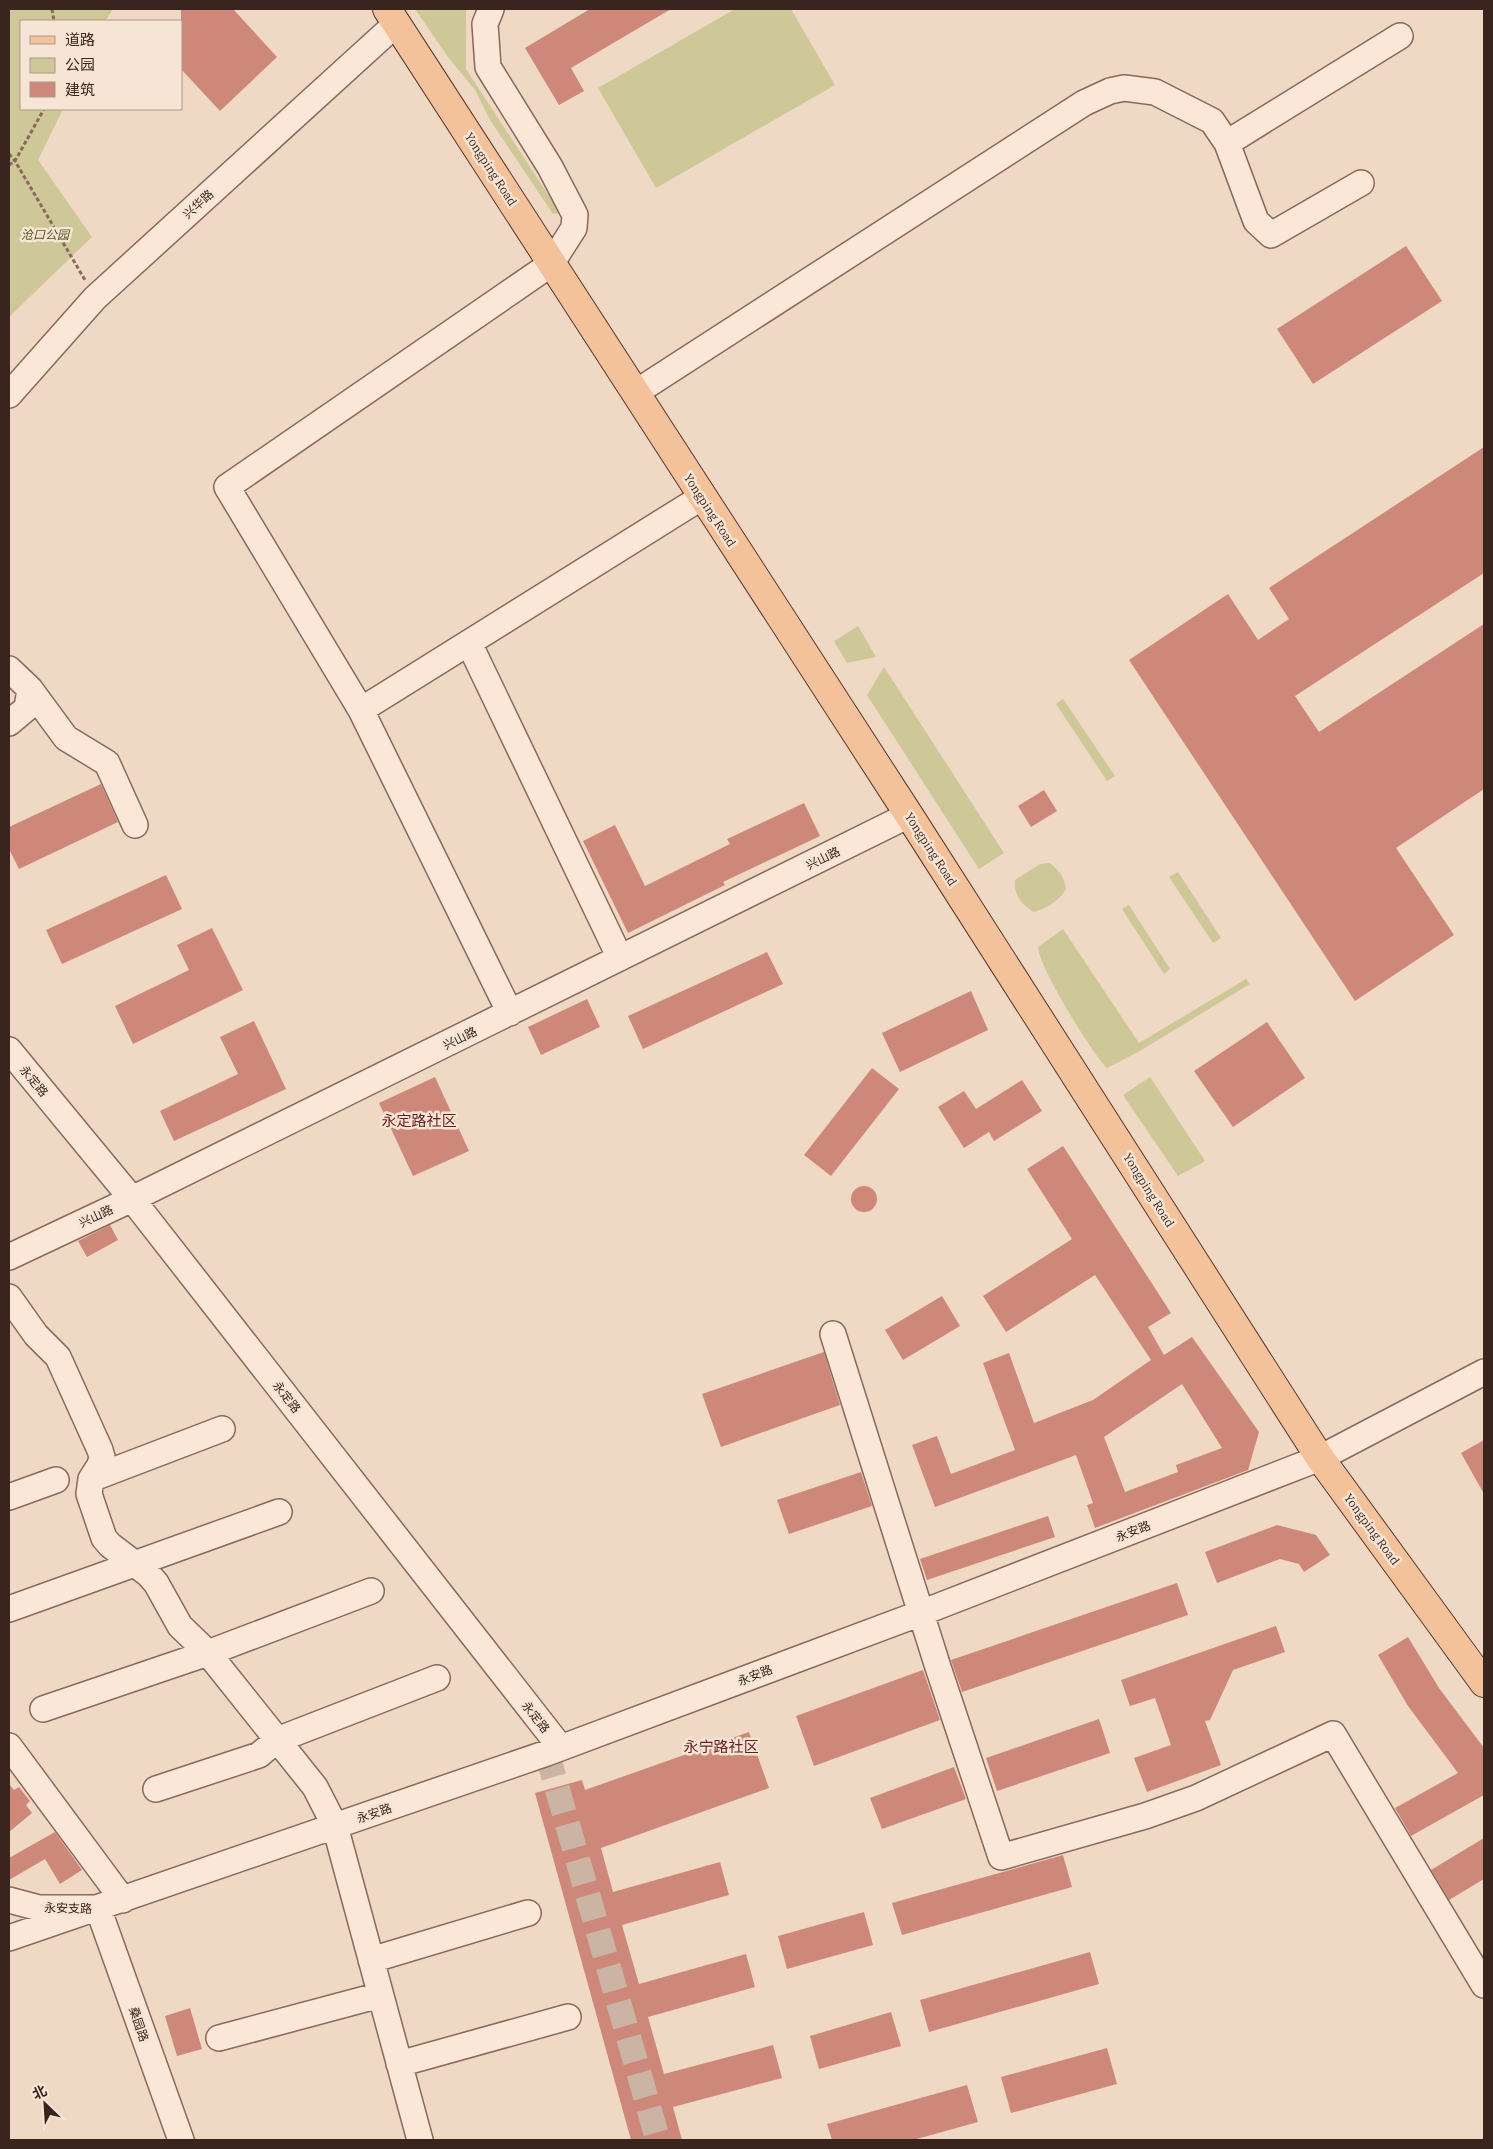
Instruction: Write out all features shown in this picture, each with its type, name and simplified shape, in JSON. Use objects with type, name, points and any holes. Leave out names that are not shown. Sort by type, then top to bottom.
[{"type":"main road","name":"Yongping Road","points":[[392,16],[909,815],[1320,1458],[1484,1683]]},
{"type":"street","points":[[491,9],[485,24],[488,66],[550,167],[575,216],[574,228],[551,264],[227,487],[361,710],[510,1013]]},
{"type":"street","name":"兴华路","points":[[9,395],[95,298],[392,16]]},
{"type":"street","points":[[1228,143],[1400,36]]},
{"type":"street","points":[[635,393],[1084,103],[1110,91],[1124,88],[1155,92],[1212,121],[1228,143],[1256,221],[1271,235],[1361,183]]},
{"type":"street","points":[[361,710],[702,497]]},
{"type":"street","points":[[469,643],[620,958]]},
{"type":"street","points":[[9,669],[30,689],[66,738],[107,763],[135,825]]},
{"type":"street","points":[[9,723],[26,708],[30,689]]},
{"type":"street","name":"兴山路","points":[[9,1257],[132,1199],[909,815]]},
{"type":"street","name":"永定路","points":[[9,1050],[132,1199],[561,1748]]},
{"type":"street","points":[[9,1297],[36,1335],[58,1357],[102,1457],[100,1465],[91,1479],[89,1494],[104,1538],[156,1583],[180,1626],[208,1654],[315,1787],[335,1826],[420,2140]]},
{"type":"street","points":[[833,1334],[921,1613],[1001,1857],[1145,1816],[1196,1798],[1333,1734],[1484,1985]]},
{"type":"street","name":"永安路","points":[[9,1938],[561,1748],[921,1613],[1320,1458],[1484,1372]]},
{"type":"street","points":[[91,1479],[222,1430]]},
{"type":"street","points":[[9,1497],[56,1480]]},
{"type":"street","points":[[9,1609],[279,1512]]},
{"type":"street","points":[[43,1709],[208,1654],[371,1591]]},
{"type":"street","points":[[156,1788],[259,1754],[277,1740],[437,1678]]},
{"type":"street","points":[[9,1746],[123,1900]]},
{"type":"street","name":"永安支路","points":[[9,1900],[39,1908],[98,1908]]},
{"type":"street","name":"桑园路","points":[[98,1908],[180,2140]]},
{"type":"street","points":[[371,1960],[528,1913]]},
{"type":"street","points":[[219,2038],[380,1995]]},
{"type":"street","points":[[399,2064],[568,2018]]},
{"type":"path","points":[[9,165],[16,161],[43,110]]},
{"type":"path","points":[[9,154],[16,161],[95,298]]},
{"type":"green space","name":"沧口公园","points":[[9,9],[113,9],[106,20],[20,20],[20,110],[63,110],[38,160],[92,237],[9,317]]},
{"type":"green space","points":[[415,9],[466,9],[466,69],[560,213],[553,214],[490,120],[475,90],[448,57]]},
{"type":"green space","points":[[735,9],[791,9],[835,85],[656,188],[598,88]]},
{"type":"green space","points":[[858,626],[876,657],[847,663],[834,641]]},
{"type":"green space","points":[[884,667],[1004,853],[979,869],[867,695]]},
{"type":"green space","points":[[1063,699],[1115,776],[1107,781],[1056,704]]},
{"type":"green space","points":[[1049,863],[1060,874],[1066,889],[1052,904],[1034,912],[1019,899],[1015,890],[1015,880],[1040,864]]},
{"type":"green space","points":[[1178,872],[1221,938],[1213,943],[1169,877]]},
{"type":"green space","points":[[1129,905],[1170,969],[1164,974],[1122,909]]},
{"type":"green space","points":[[1063,929],[1139,1043],[1246,979],[1250,984],[1138,1052],[1107,1068],[1099,1059],[1067,1009],[1041,957],[1038,947]]},
{"type":"green space","points":[[1150,1077],[1205,1161],[1178,1176],[1123,1095]]},
{"type":"building","points":[[181,9],[233,9],[277,57],[220,111],[182,70]]},
{"type":"building","points":[[590,9],[671,9],[571,68],[584,91],[559,105],[525,48]]},
{"type":"building","points":[[1406,246],[1442,301],[1313,384],[1277,329]]},
{"type":"building","points":[[1484,447],[1484,573],[1295,696],[1319,732],[1484,624],[1484,789],[1396,848],[1454,935],[1355,1001],[1129,660],[1228,594],[1258,640],[1289,619],[1269,588]]},
{"type":"building","points":[[101,784],[118,822],[19,869],[9,849],[9,827]]},
{"type":"building","points":[[1044,790],[1057,811],[1031,827],[1018,806]]},
{"type":"building","points":[[804,803],[820,836],[723,882],[725,885],[628,933],[583,841],[615,825],[645,886],[730,844],[727,839]]},
{"type":"building","points":[[166,875],[182,909],[62,964],[46,930]]},
{"type":"building","points":[[212,928],[243,990],[133,1044],[115,1006],[189,970],[177,945]]},
{"type":"building","points":[[767,952],[783,984],[643,1049],[628,1016]]},
{"type":"building","points":[[971,991],[988,1030],[900,1072],[882,1033]]},
{"type":"building","points":[[587,999],[600,1027],[541,1055],[528,1027]]},
{"type":"building","points":[[254,1021],[286,1089],[174,1141],[160,1111],[238,1074],[220,1037]]},
{"type":"building","points":[[1267,1022],[1305,1078],[1233,1127],[1194,1071]]},
{"type":"building","points":[[872,1068],[899,1089],[831,1176],[804,1155]]},
{"type":"building","points":[[435,1077],[469,1151],[413,1176],[379,1103]]},
{"type":"building","points":[[1022,1080],[1042,1111],[994,1141],[989,1132],[964,1148],[938,1107],[964,1091],[976,1109]]},
{"type":"building","points":[[1063,1146],[1171,1313],[1148,1327],[1164,1355],[1192,1337],[1259,1432],[1248,1470],[1095,1528],[1087,1505],[1093,1503],[1076,1455],[935,1507],[912,1445],[937,1436],[951,1474],[1015,1450],[983,1363],[1009,1353],[1034,1423],[1093,1400],[1151,1360],[1095,1275],[1006,1332],[983,1296],[1072,1239],[1027,1169]],"holes":[[[1182,1384],[1222,1448],[1176,1465],[1178,1472],[1125,1492],[1104,1437]]]},
{"type":"building","points":[[864,1186],[873,1190],[877,1199],[873,1208],[864,1212],[855,1208],[851,1199],[855,1190]]},
{"type":"building","points":[[110,1225],[118,1240],[87,1257],[78,1241]]},
{"type":"building","points":[[942,1296],[960,1326],[903,1360],[885,1330]]},
{"type":"building","points":[[824,1352],[840,1405],[721,1447],[702,1394]]},
{"type":"building","points":[[1484,1440],[1484,1494],[1461,1453]]},
{"type":"building","points":[[861,1472],[872,1506],[789,1534],[777,1500]]},
{"type":"building","points":[[1048,1516],[1055,1537],[927,1580],[920,1559]]},
{"type":"building","points":[[1277,1525],[1316,1535],[1330,1555],[1304,1572],[1299,1564],[1280,1559],[1217,1583],[1205,1552]]},
{"type":"building","points":[[1177,1583],[1188,1615],[962,1692],[951,1660]]},
{"type":"building","points":[[1276,1626],[1285,1652],[1233,1670],[1210,1720],[1205,1721],[1221,1765],[1147,1792],[1134,1758],[1171,1745],[1155,1698],[1130,1706],[1121,1680]]},
{"type":"building","points":[[1408,1637],[1439,1688],[1484,1748],[1484,1795],[1411,1836],[1395,1808],[1458,1773],[1408,1706],[1378,1655]]},
{"type":"building","points":[[923,1670],[940,1720],[814,1766],[796,1716]]},
{"type":"building","points":[[1099,1719],[1110,1753],[997,1791],[986,1758]]},
{"type":"building","points":[[749,1732],[769,1788],[601,1848],[613,1892],[720,1862],[729,1895],[622,1925],[639,1984],[746,1954],[755,1987],[648,2017],[664,2074],[773,2045],[782,2078],[673,2107],[682,2140],[631,2140],[535,1793],[582,1780],[585,1790]]},
{"type":"building","points":[[954,1767],[966,1799],[882,1829],[870,1798]]},
{"type":"building","points":[[9,1784],[14,1790],[19,1787],[30,1801],[26,1805],[32,1813],[9,1832]]},
{"type":"building","points":[[55,1832],[82,1870],[60,1884],[45,1859],[9,1880],[9,1858]]},
{"type":"building","points":[[1484,1838],[1484,1879],[1449,1900],[1431,1870]]},
{"type":"building","points":[[1063,1855],[1072,1887],[902,1935],[892,1903]]},
{"type":"building","points":[[864,1912],[873,1945],[787,1969],[778,1936]]},
{"type":"building","points":[[1090,1952],[1099,1984],[929,2032],[920,2000]]},
{"type":"building","points":[[190,2008],[202,2049],[177,2056],[165,2016]]},
{"type":"building","points":[[891,2012],[901,2046],[819,2069],[810,2036]]},
{"type":"building","points":[[1107,2048],[1117,2084],[1011,2113],[1001,2077]]},
{"type":"building","points":[[967,2085],[978,2122],[913,2140],[832,2140],[827,2124]]},
{"type":"tunnel","points":[[547,1753],[658,2140]]},
{"type":"district","name":"永定路社区","points":[[419,1120]]},
{"type":"district","name":"永宁路社区","points":[[721,1746]]}]
